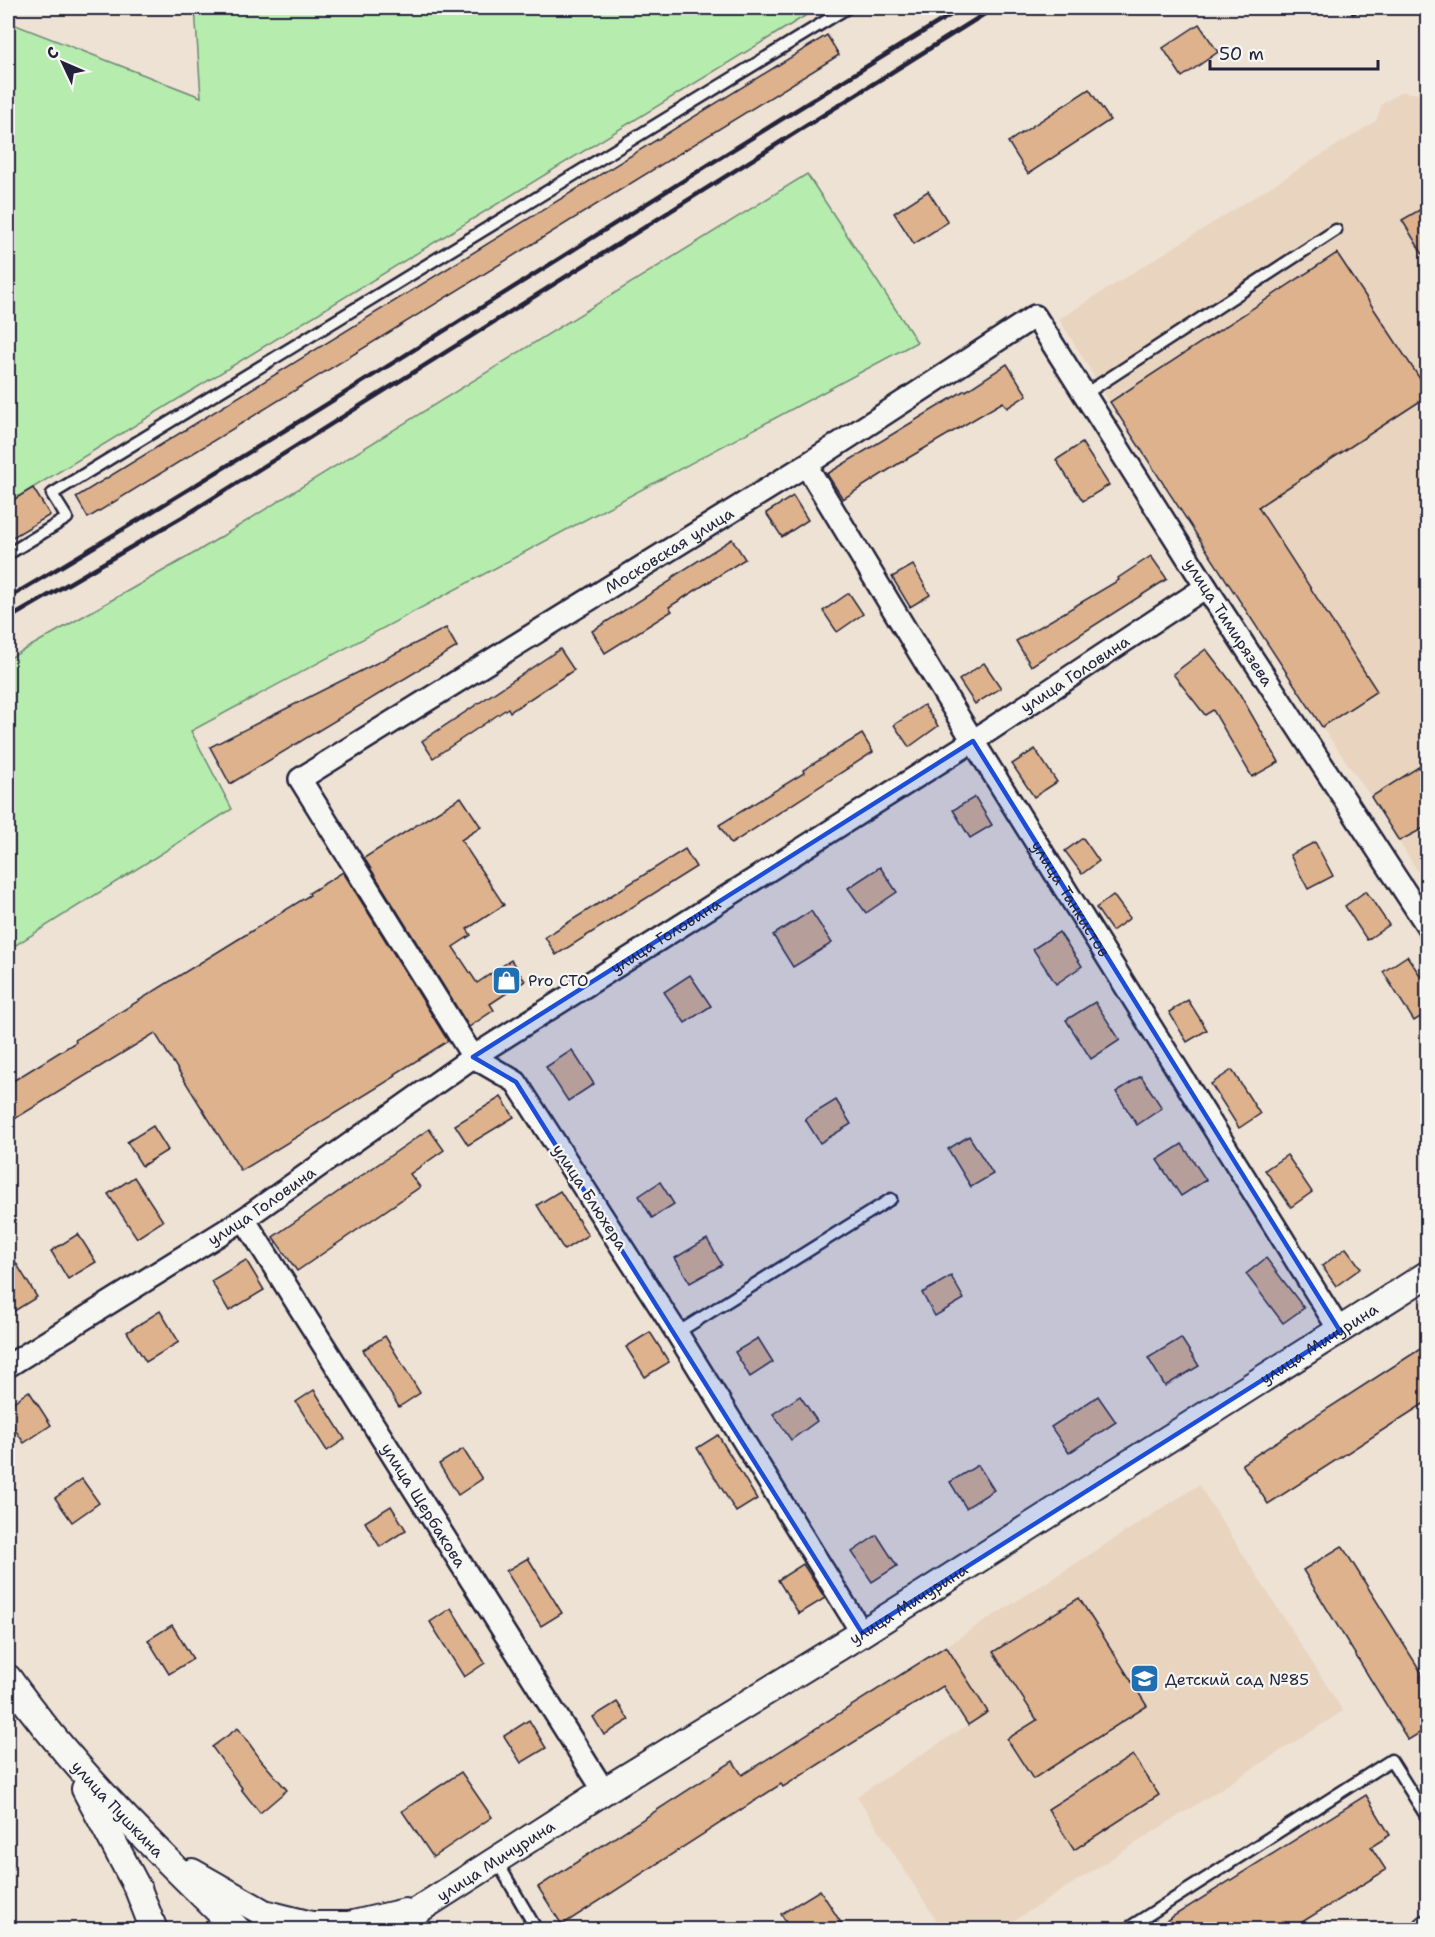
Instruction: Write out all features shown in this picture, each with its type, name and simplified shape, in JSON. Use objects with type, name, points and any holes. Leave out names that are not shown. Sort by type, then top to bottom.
[{"type":"street","name":"улица Тимирязева","points":[[1035,316],[1206,587],[1428,927]]},
{"type":"street","name":"Московская улица","points":[[300,779],[806,465],[1035,316]]},
{"type":"street","name":"улица Танкистов","points":[[806,465],[973,741],[1340,1331]]},
{"type":"street","name":"улица Головина","points":[[8,1366],[244,1219],[473,1057],[973,741],[1206,587]]},
{"type":"street","name":"улица Блюхера","points":[[300,779],[473,1057],[516,1082],[677,1333],[862,1633]]},
{"type":"street","name":"улица Щербакова","points":[[244,1219],[604,1791]]},
{"type":"street","name":"улица Мичурина","points":[[387,1929],[604,1791],[862,1633],[1428,1275]]},
{"type":"street","name":"улица Пушкина","points":[[8,1678],[66,1754],[158,1853],[238,1929]]},
{"type":"street","points":[[66,1754],[138,1889],[154,1929]]},
{"type":"street","points":[[158,1853],[264,1913],[312,1925],[349,1925],[383,1919],[426,1906]]},
{"type":"lane","points":[[8,554],[67,518],[52,494],[847,8]]},
{"type":"lane","points":[[1085,394],[1336,230]]},
{"type":"lane","points":[[677,1333],[891,1199]]},
{"type":"lane","points":[[1125,1929],[1391,1760],[1428,1819]]},
{"type":"lane","points":[[496,1860],[537,1929]]},
{"type":"highlighted area","points":[[973,741],[1340,1331],[862,1633],[516,1082],[473,1057]]},
{"type":"shaded area","points":[[1427,90],[1427,886],[1371,797],[1322,727],[1110,402],[1059,319],[1376,121],[1382,104],[1401,92],[1421,94]]},
{"type":"shaded area","name":"Детский сад №85","points":[[1199,1485],[1343,1711],[1001,1929],[942,1929],[857,1796],[988,1712],[946,1646]]},
{"type":"green space","points":[[195,8],[818,8],[8,503],[8,22],[201,97]]},
{"type":"green space","points":[[807,174],[917,342],[191,731],[232,809],[8,950],[8,659],[198,551]]},
{"type":"building","points":[[1199,24],[1218,52],[1182,77],[1163,48]]},
{"type":"building","points":[[827,35],[839,55],[88,518],[76,497]]},
{"type":"building","points":[[1089,89],[1110,120],[1028,174],[1008,142]]},
{"type":"building","points":[[928,191],[948,222],[914,244],[894,213]]},
{"type":"building","points":[[1428,205],[1428,263],[1402,220]]},
{"type":"building","points":[[1337,253],[1428,391],[1428,396],[1258,507],[1377,691],[1322,727],[1110,402]]},
{"type":"building","points":[[1007,364],[1027,395],[1007,408],[1003,402],[843,499],[827,474]]},
{"type":"building","points":[[1082,443],[1109,485],[1083,501],[1056,460]]},
{"type":"building","points":[[33,488],[50,515],[8,540],[8,503]]},
{"type":"building","points":[[793,496],[808,520],[782,537],[766,513]]},
{"type":"building","points":[[732,539],[745,559],[669,607],[672,611],[605,653],[592,631]]},
{"type":"building","points":[[1151,556],[1167,579],[1031,666],[1016,641],[1119,580],[1118,578]]},
{"type":"building","points":[[913,565],[930,595],[910,607],[892,577]]},
{"type":"building","points":[[849,593],[863,614],[837,632],[823,611]]},
{"type":"building","points":[[446,628],[457,647],[230,784],[210,747]]},
{"type":"building","points":[[560,649],[574,670],[510,712],[508,708],[433,758],[422,741]]},
{"type":"building","points":[[1206,649],[1238,691],[1279,762],[1252,777],[1213,710],[1205,715],[1173,674]]},
{"type":"building","points":[[984,663],[1001,688],[975,704],[959,680]]},
{"type":"building","points":[[924,705],[938,726],[909,747],[894,725]]},
{"type":"building","points":[[862,734],[873,752],[731,844],[719,825]]},
{"type":"building","points":[[1035,749],[1057,782],[1034,797],[1012,764]]},
{"type":"building","points":[[1428,761],[1428,826],[1399,841],[1371,797]]},
{"type":"building","points":[[461,797],[481,827],[461,840],[504,905],[467,929],[471,935],[453,947],[477,983],[511,960],[525,981],[490,1004],[494,1010],[469,1027],[364,858]]},
{"type":"building","points":[[975,797],[992,825],[970,838],[953,810]]},
{"type":"building","points":[[1083,838],[1099,861],[1082,874],[1065,851]]},
{"type":"building","points":[[1315,842],[1333,876],[1308,889],[1290,855]]},
{"type":"building","points":[[685,849],[696,867],[556,955],[545,937]]},
{"type":"building","points":[[880,867],[897,892],[866,913],[848,888]]},
{"type":"building","points":[[343,872],[448,1041],[395,1074],[396,1076],[241,1171],[155,1033],[8,1123],[8,1084]]},
{"type":"building","points":[[1366,891],[1389,925],[1367,940],[1345,906]]},
{"type":"building","points":[[1113,895],[1130,918],[1112,931],[1096,908]]},
{"type":"building","points":[[811,911],[832,943],[793,967],[773,935]]},
{"type":"building","points":[[1059,932],[1082,966],[1056,984],[1033,949]]},
{"type":"building","points":[[1407,956],[1428,987],[1428,1012],[1414,1021],[1383,972]]},
{"type":"building","points":[[690,975],[711,1006],[685,1023],[664,992]]},
{"type":"building","points":[[1188,1000],[1207,1030],[1187,1042],[1169,1012]]},
{"type":"building","points":[[1095,1002],[1120,1040],[1091,1059],[1066,1020]]},
{"type":"building","points":[[572,1050],[594,1084],[568,1101],[546,1067]]},
{"type":"building","points":[[1232,1070],[1260,1114],[1239,1128],[1211,1084]]},
{"type":"building","points":[[1141,1076],[1162,1108],[1137,1125],[1116,1092]]},
{"type":"building","points":[[501,1097],[514,1117],[468,1145],[455,1125]]},
{"type":"building","points":[[836,1100],[851,1124],[820,1143],[805,1119]]},
{"type":"building","points":[[153,1126],[168,1150],[142,1166],[127,1142]]},
{"type":"building","points":[[429,1129],[444,1150],[410,1174],[420,1187],[297,1271],[273,1237]]},
{"type":"building","points":[[969,1136],[993,1174],[971,1187],[948,1149]]},
{"type":"building","points":[[1182,1144],[1206,1180],[1181,1196],[1157,1160]]},
{"type":"building","points":[[1287,1155],[1312,1192],[1291,1207],[1265,1170]]},
{"type":"building","points":[[134,1177],[163,1221],[137,1238],[108,1194]]},
{"type":"building","points":[[660,1182],[674,1204],[652,1218],[639,1196]]},
{"type":"building","points":[[560,1191],[588,1235],[564,1250],[537,1205]]},
{"type":"building","points":[[78,1234],[96,1262],[68,1279],[51,1251]]},
{"type":"building","points":[[707,1239],[722,1265],[690,1283],[675,1258]]},
{"type":"building","points":[[1346,1248],[1361,1268],[1336,1286],[1322,1266]]},
{"type":"building","points":[[8,1250],[37,1297],[8,1315]]},
{"type":"building","points":[[1266,1258],[1304,1308],[1283,1323],[1246,1274]]},
{"type":"building","points":[[246,1260],[264,1290],[229,1311],[211,1281]]},
{"type":"building","points":[[951,1276],[964,1299],[935,1316],[922,1293]]},
{"type":"building","points":[[160,1311],[179,1342],[146,1362],[127,1332]]},
{"type":"building","points":[[650,1332],[669,1362],[645,1377],[626,1347]]},
{"type":"building","points":[[385,1336],[420,1393],[399,1407],[363,1350]]},
{"type":"building","points":[[758,1338],[773,1362],[750,1377],[735,1352]]},
{"type":"building","points":[[1181,1338],[1199,1366],[1165,1386],[1148,1358]]},
{"type":"building","points":[[1428,1344],[1428,1401],[1268,1504],[1242,1464]]},
{"type":"building","points":[[314,1390],[345,1439],[327,1451],[296,1402]]},
{"type":"building","points":[[29,1391],[51,1425],[24,1443],[8,1419],[8,1406]]},
{"type":"building","points":[[800,1396],[817,1421],[791,1440],[773,1414]]},
{"type":"building","points":[[1098,1396],[1116,1422],[1069,1453],[1051,1427]]},
{"type":"building","points":[[718,1435],[757,1499],[736,1512],[697,1448]]},
{"type":"building","points":[[463,1449],[482,1479],[458,1495],[439,1464]]},
{"type":"building","points":[[978,1465],[994,1490],[966,1508],[950,1482]]},
{"type":"building","points":[[82,1479],[99,1503],[72,1522],[55,1498]]},
{"type":"building","points":[[391,1506],[406,1530],[380,1547],[365,1522]]},
{"type":"building","points":[[877,1535],[897,1566],[872,1582],[852,1552]]},
{"type":"building","points":[[1342,1546],[1428,1683],[1428,1728],[1408,1740],[1303,1570]]},
{"type":"building","points":[[528,1558],[562,1613],[541,1626],[506,1571]]},
{"type":"building","points":[[803,1564],[825,1598],[799,1614],[778,1580]]},
{"type":"building","points":[[1079,1598],[1147,1706],[1033,1779],[1007,1739],[1037,1720],[993,1652]]},
{"type":"building","points":[[451,1608],[485,1663],[464,1677],[430,1622]]},
{"type":"building","points":[[172,1625],[193,1659],[169,1674],[148,1640]]},
{"type":"building","points":[[946,1646],[988,1712],[968,1725],[943,1686],[783,1787],[781,1784],[562,1925],[538,1887],[733,1761],[742,1775]]},
{"type":"building","points":[[617,1702],[629,1720],[604,1735],[593,1717]]},
{"type":"building","points":[[529,1720],[546,1748],[521,1763],[504,1736]]},
{"type":"building","points":[[238,1728],[287,1790],[260,1813],[212,1747]]},
{"type":"building","points":[[1133,1755],[1159,1795],[1074,1850],[1048,1809]]},
{"type":"building","points":[[461,1772],[492,1817],[433,1857],[402,1811]]},
{"type":"building","points":[[1366,1795],[1390,1835],[1371,1847],[1386,1870],[1291,1929],[1153,1929]]},
{"type":"building","points":[[820,1890],[845,1929],[790,1929],[781,1914]]},
{"type":"railway","points":[[8,598],[248,453],[962,8]]},
{"type":"railway","points":[[8,619],[191,512],[994,8]]},
{"type":"railway","points":[[1353,13],[1362,8]]},
{"type":"place","name":"Pro СТО","points":[[507,980]]},
{"type":"place","name":"Детский сад №85","points":[[1144,1679]]}]
